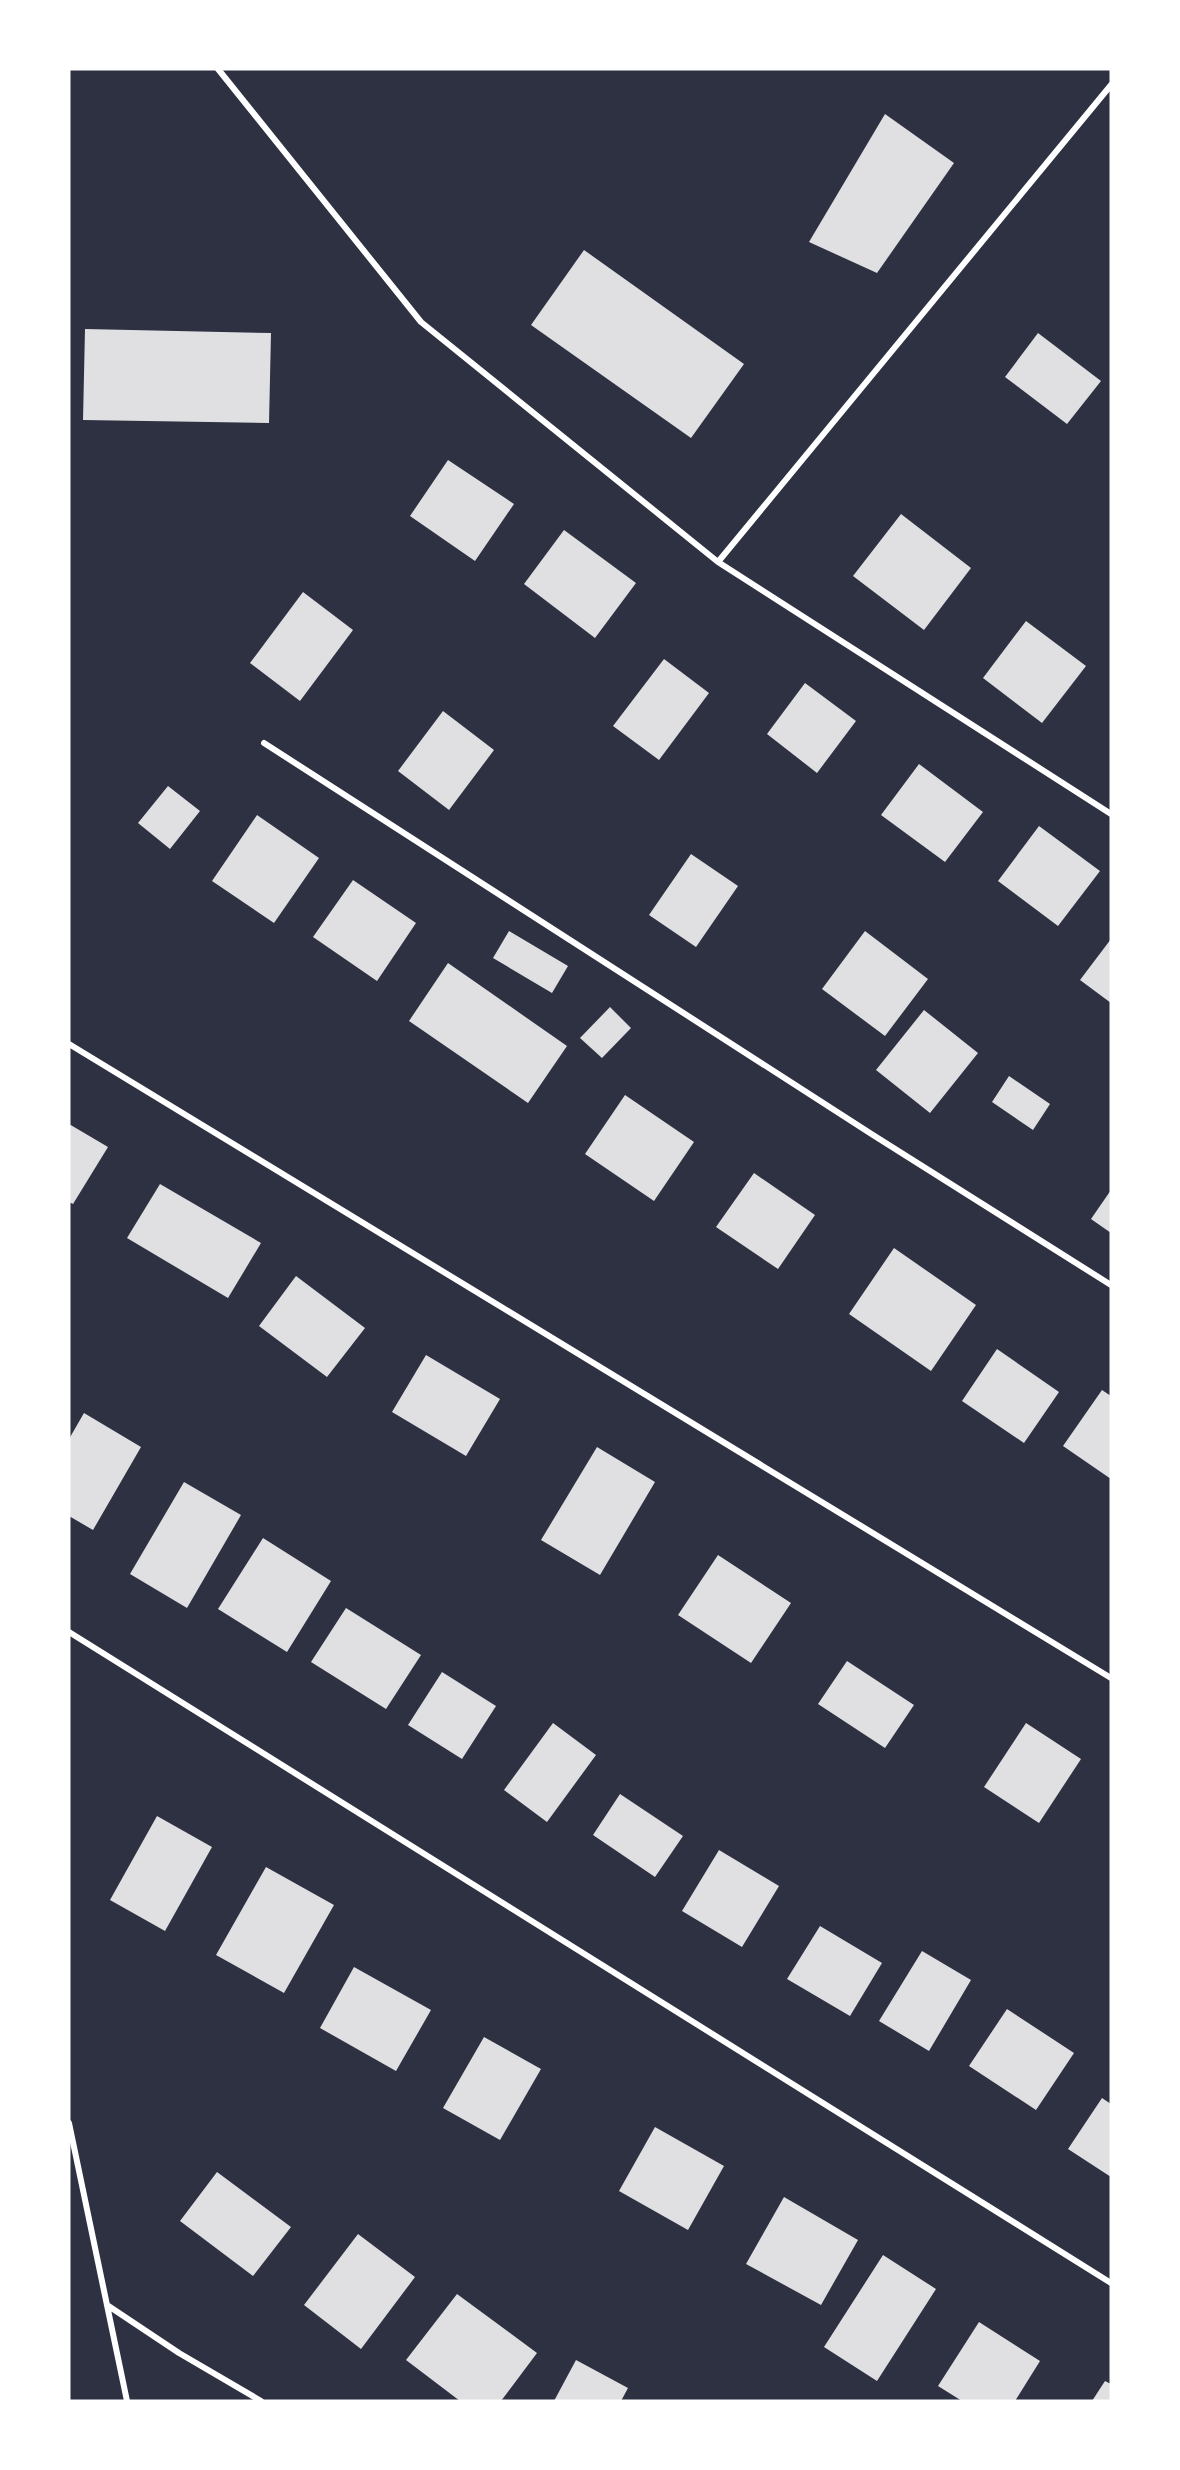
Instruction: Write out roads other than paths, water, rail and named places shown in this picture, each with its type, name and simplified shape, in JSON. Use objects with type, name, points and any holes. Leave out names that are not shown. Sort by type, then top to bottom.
[{"type":"street","points":[[218,69],[421,322],[718,562],[1111,814]]},
{"type":"street","points":[[718,562],[1111,85]]},
{"type":"street","points":[[264,743],[843,1116],[1111,1285]]},
{"type":"street","points":[[69,1044],[1111,1678]]},
{"type":"street","points":[[69,1632],[1111,2283]]},
{"type":"street","points":[[69,2123],[127,2401]]},
{"type":"street","points":[[107,2305],[179,2353],[261,2401]]}]
